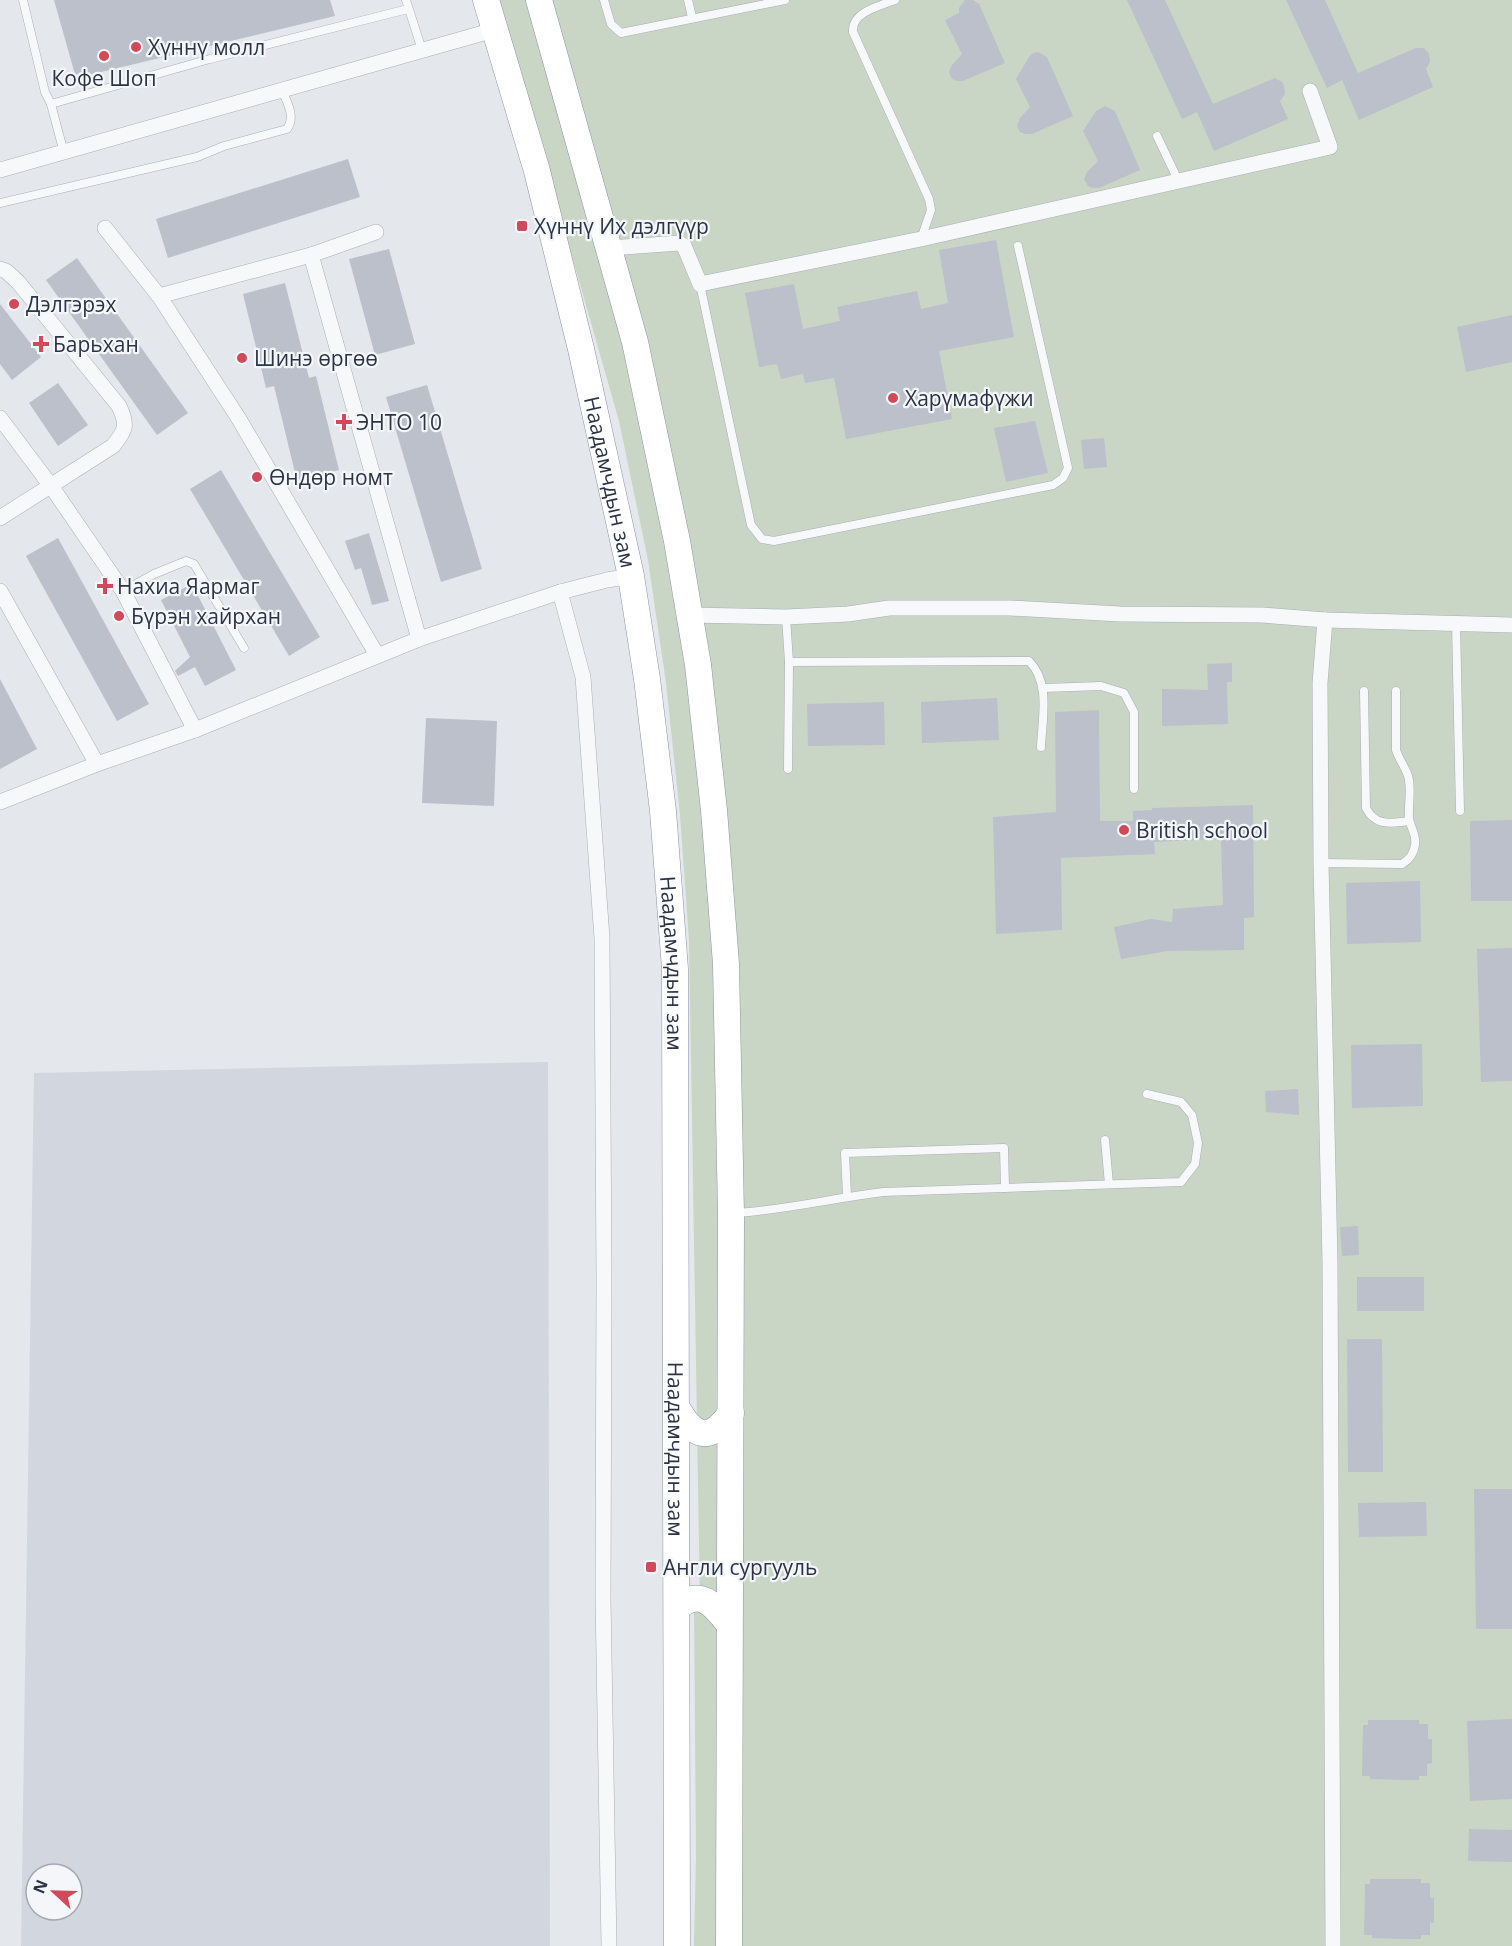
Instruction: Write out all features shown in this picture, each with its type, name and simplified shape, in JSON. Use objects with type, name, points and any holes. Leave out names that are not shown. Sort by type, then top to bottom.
[{"type":"highway","name":"Наадамчдын зам","points":[[486,0],[537,171],[579,338],[631,576],[647,679],[663,811],[675,969],[677,1946]]},
{"type":"highway","points":[[539,0],[635,342],[677,541],[698,665],[714,810],[726,964],[731,1214],[729,1946]]},
{"type":"highway","points":[[677,1408],[684,1421],[699,1432],[710,1433],[718,1429],[731,1413]]},
{"type":"highway","points":[[677,1608],[685,1601],[694,1598],[701,1599],[715,1607],[729,1624]]},
{"type":"street","points":[[0,170],[495,30]]},
{"type":"street","points":[[610,248],[679,243],[684,246],[700,284],[921,239],[1330,147],[1310,91]]},
{"type":"street","points":[[105,228],[159,296],[239,419],[377,656]]},
{"type":"street","points":[[159,296],[311,255],[376,232]]},
{"type":"street","points":[[311,255],[419,639]]},
{"type":"street","points":[[0,269],[6,271],[18,282],[119,406],[125,420],[122,434],[113,446],[0,518]]},
{"type":"street","points":[[0,418],[51,486],[123,591],[195,730]]},
{"type":"street","points":[[0,802],[97,764],[195,730],[419,639],[560,592],[631,576]]},
{"type":"street","points":[[0,591],[97,764]]},
{"type":"street","points":[[560,592],[583,677],[602,938],[603,1598],[609,1946]]},
{"type":"street","points":[[689,615],[786,617],[848,614],[889,608],[1010,608],[1120,614],[1262,615],[1325,620],[1512,625]]},
{"type":"street","points":[[1325,620],[1320,683],[1321,863],[1330,1262],[1334,1943]]},
{"type":"lane","points":[[22,0],[45,92],[51,104],[64,153]]},
{"type":"lane","points":[[604,0],[611,24],[621,33],[785,0]]},
{"type":"lane","points":[[688,0],[692,17]]},
{"type":"lane","points":[[895,0],[862,14],[853,25],[854,32],[929,199],[931,210],[921,239]]},
{"type":"lane","points":[[51,104],[407,4],[422,50]]},
{"type":"lane","points":[[0,203],[197,157],[224,146],[288,129],[292,117],[282,90]]},
{"type":"lane","points":[[1157,136],[1178,180]]},
{"type":"lane","points":[[700,284],[751,525],[762,538],[774,541],[1053,485],[1063,478],[1068,468],[1018,246]]},
{"type":"lane","points":[[123,591],[154,574],[186,561],[194,564],[244,648]]},
{"type":"lane","points":[[786,617],[789,662],[788,769]]},
{"type":"lane","points":[[1456,623],[1460,810]]},
{"type":"lane","points":[[789,662],[1029,661],[1036,669],[1044,688],[1041,747]]},
{"type":"lane","points":[[1044,688],[1101,686],[1124,693],[1134,712],[1134,789]]},
{"type":"lane","points":[[1321,863],[1402,864],[1408,860],[1413,851],[1416,842],[1410,821],[1409,777],[1396,750],[1396,691]]},
{"type":"lane","points":[[1364,692],[1365,808],[1378,822],[1410,821]]},
{"type":"lane","points":[[731,1214],[758,1212],[883,1192],[1181,1182],[1195,1164],[1198,1143],[1192,1115],[1181,1102],[1147,1094]]},
{"type":"lane","points":[[1105,1140],[1109,1184]]},
{"type":"lane","points":[[847,1196],[845,1153],[1004,1148],[1005,1188]]},
{"type":"shaded area","points":[[548,1062],[550,1946],[21,1946],[34,1073]]},
{"type":"green space","points":[[499,0],[1512,0],[1512,1946],[694,1946],[696,1857],[694,1609],[700,1605],[689,940],[680,815],[666,683],[648,560],[619,421]]},
{"type":"building","name":"Хүннү молл","points":[[54,0],[330,0],[335,16],[76,78]]},
{"type":"building","points":[[965,0],[973,0],[979,4],[1005,63],[963,81],[957,81],[952,79],[949,72],[962,54],[945,20],[959,13],[959,8]]},
{"type":"building","points":[[1127,0],[1165,0],[1213,104],[1275,78],[1284,86],[1285,94],[1280,101],[1288,119],[1214,151],[1197,112],[1182,119]]},
{"type":"building","points":[[1286,0],[1325,0],[1358,73],[1416,48],[1424,48],[1429,54],[1430,62],[1426,69],[1433,87],[1359,120],[1342,80],[1327,88]]},
{"type":"building","points":[[1038,52],[1047,57],[1073,116],[1032,134],[1025,134],[1020,132],[1017,126],[1020,118],[1030,107],[1016,79],[1029,57]]},
{"type":"building","points":[[1105,106],[1115,111],[1140,170],[1099,188],[1092,188],[1084,179],[1087,172],[1098,161],[1083,131],[1096,111]]},
{"type":"building","points":[[348,159],[360,197],[168,258],[156,219]]},
{"type":"building","points":[[996,240],[1014,337],[939,351],[952,419],[846,439],[834,378],[805,383],[803,374],[781,379],[777,364],[759,367],[745,293],[794,284],[803,329],[840,321],[837,307],[917,291],[921,309],[948,303],[939,250]]},
{"type":"building","points":[[389,249],[415,344],[375,355],[349,259]]},
{"type":"building","points":[[77,258],[188,413],[157,435],[46,280]]},
{"type":"building","points":[[285,283],[309,378],[316,376],[339,470],[297,481],[274,386],[266,388],[243,294]]},
{"type":"building","points":[[0,304],[41,357],[12,380],[0,364]]},
{"type":"building","points":[[1512,315],[1512,362],[1466,372],[1457,327]]},
{"type":"building","points":[[58,383],[88,425],[58,446],[29,403]]},
{"type":"building","points":[[427,385],[482,569],[441,582],[386,397]]},
{"type":"building","points":[[1035,421],[1048,473],[1006,482],[994,428]]},
{"type":"building","points":[[1104,438],[1107,467],[1084,469],[1081,440]]},
{"type":"building","points":[[221,470],[320,637],[289,656],[190,489]]},
{"type":"building","points":[[369,533],[389,601],[372,605],[361,568],[355,570],[345,541]]},
{"type":"building","points":[[58,538],[149,704],[117,721],[26,556]]},
{"type":"building","points":[[192,584],[236,670],[205,686],[195,667],[178,676],[175,671],[190,657],[161,600]]},
{"type":"building","points":[[1232,663],[1232,682],[1227,682],[1228,724],[1162,726],[1162,689],[1208,690],[1207,664]]},
{"type":"building","points":[[0,679],[37,749],[0,769]]},
{"type":"building","points":[[997,698],[999,740],[922,743],[921,702]]},
{"type":"building","points":[[884,702],[885,745],[808,746],[807,704]]},
{"type":"building","name":"British school","points":[[1099,710],[1100,821],[1133,821],[1133,811],[1152,810],[1152,808],[1253,805],[1254,917],[1244,918],[1244,950],[1168,951],[1121,959],[1114,927],[1151,919],[1172,922],[1173,909],[1223,905],[1221,839],[1154,842],[1155,854],[1061,858],[1062,930],[996,934],[993,817],[1056,812],[1055,712]]},
{"type":"building","points":[[426,718],[497,721],[494,806],[422,803]]},
{"type":"building","points":[[1512,820],[1512,901],[1471,901],[1470,821]]},
{"type":"building","points":[[1420,881],[1421,942],[1347,944],[1346,883]]},
{"type":"building","points":[[1512,948],[1512,1081],[1481,1082],[1477,949]]},
{"type":"building","points":[[1422,1044],[1423,1106],[1352,1108],[1351,1045]]},
{"type":"building","points":[[1298,1089],[1299,1115],[1266,1112],[1265,1091]]},
{"type":"building","points":[[1358,1226],[1359,1255],[1342,1256],[1340,1227]]},
{"type":"building","points":[[1357,1277],[1424,1277],[1424,1311],[1357,1311]]},
{"type":"building","points":[[1347,1339],[1382,1339],[1383,1472],[1348,1472]]},
{"type":"building","points":[[1474,1489],[1512,1489],[1512,1629],[1476,1629]]},
{"type":"building","points":[[1426,1502],[1427,1536],[1359,1537],[1358,1503]]},
{"type":"building","points":[[1512,1719],[1512,1799],[1470,1801],[1467,1721]]},
{"type":"building","points":[[1368,1720],[1419,1720],[1419,1724],[1428,1724],[1428,1739],[1432,1739],[1432,1763],[1427,1764],[1427,1776],[1419,1776],[1419,1780],[1402,1780],[1370,1779],[1370,1776],[1362,1776],[1363,1725],[1368,1725]]},
{"type":"building","points":[[1469,1829],[1512,1830],[1512,1862],[1468,1861]]},
{"type":"building","points":[[1370,1879],[1421,1879],[1421,1883],[1430,1883],[1430,1898],[1434,1898],[1434,1923],[1430,1922],[1430,1935],[1421,1935],[1421,1939],[1404,1939],[1372,1938],[1372,1935],[1364,1935],[1365,1884],[1370,1884]]},
{"type":"place","name":"Хүннү молл","points":[[136,47]]},
{"type":"place","name":"Кофе Шоп","points":[[104,56]]},
{"type":"place","name":"Хүннү Их дэлгүүр","points":[[522,226]]},
{"type":"place","name":"Дэлгэрэх","points":[[14,304]]},
{"type":"place","name":"Барьхан","points":[[41,344]]},
{"type":"place","name":"Шинэ өргөө","points":[[242,358]]},
{"type":"place","name":"Харүмафүжи","points":[[893,398]]},
{"type":"place","name":"ЭНТО 10","points":[[344,422]]},
{"type":"place","name":"Өндөр номт","points":[[257,477]]},
{"type":"place","name":"Нахиа Яармаг","points":[[105,586]]},
{"type":"place","name":"Бүрэн хайрхан","points":[[119,616]]},
{"type":"place","name":"British school","points":[[1124,830]]},
{"type":"place","name":"Англи сургууль","points":[[651,1567]]}]
